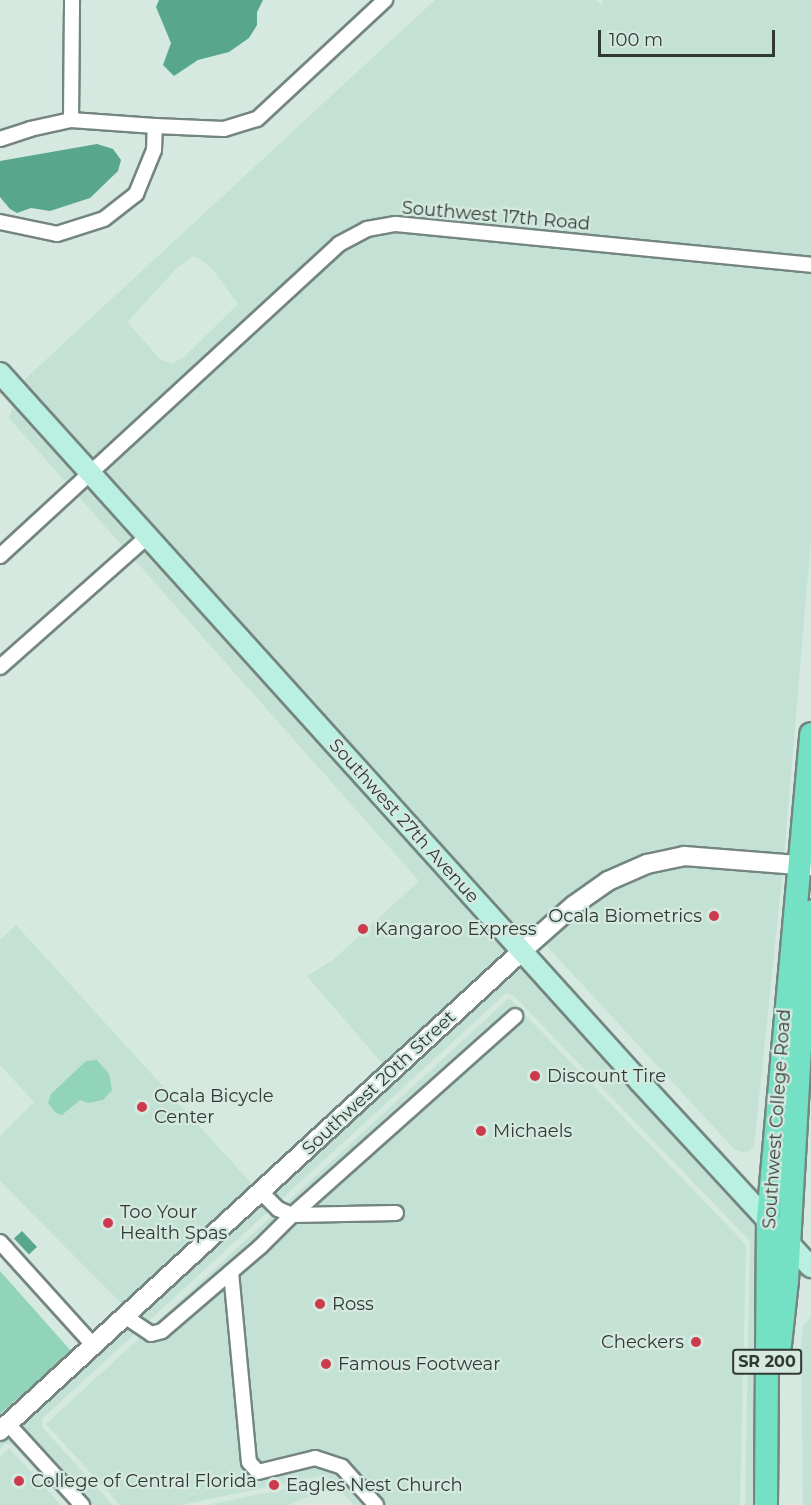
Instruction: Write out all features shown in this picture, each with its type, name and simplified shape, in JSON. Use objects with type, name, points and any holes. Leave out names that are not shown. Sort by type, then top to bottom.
[{"type":"main road","name":"Southwest 27th Avenue","points":[[0,373],[811,1267]]},
{"type":"main road","name":"Southwest College Road","points":[[766,1505],[768,1219],[805,865],[811,734]]},
{"type":"main road","name":"Southwest College Road","points":[[774,1505],[772,1412],[787,1281],[802,1013],[811,911]]},
{"type":"street","points":[[71,120],[72,0]]},
{"type":"street","points":[[0,139],[30,129],[71,120],[224,129],[257,119],[385,0]]},
{"type":"street","points":[[0,222],[57,234],[104,219],[136,194],[154,150],[155,126]]},
{"type":"street","name":"Southwest 17th Road","points":[[0,556],[339,244],[367,229],[396,224],[811,265]]},
{"type":"street","points":[[0,667],[147,537]]},
{"type":"street","name":"Southwest 20th Street","points":[[4,1427],[522,951],[574,905],[608,881],[647,864],[684,856],[805,865]]},
{"type":"street","points":[[126,1317],[151,1334],[162,1331],[231,1272],[515,1016]]},
{"type":"street","points":[[261,1192],[278,1209],[292,1215],[396,1213]]},
{"type":"street","points":[[0,1242],[94,1346]]},
{"type":"street","points":[[231,1272],[249,1462],[258,1472],[315,1458],[342,1467],[376,1505]]},
{"type":"street","points":[[4,1427],[82,1505]]},
{"type":"shaded area","points":[[159,0],[263,0],[257,12],[257,25],[249,38],[229,52],[198,60],[174,76],[163,65],[171,43],[156,7]]},
{"type":"shaded area","points":[[435,0],[596,0],[601,5],[603,0],[811,0],[811,539],[784,856],[644,858],[522,942],[21,388],[25,379]],"holes":[[[192,257],[200,259],[213,270],[238,304],[184,357],[172,364],[160,359],[127,322],[178,267]]]},
{"type":"shaded area","points":[[97,144],[113,149],[121,160],[118,171],[90,198],[50,211],[31,208],[17,213],[10,209],[0,197],[0,161]]},
{"type":"shaded area","points":[[16,400],[513,950],[0,1422],[0,1414],[122,1304],[0,1181],[0,1136],[34,1102],[0,1065],[0,940],[16,925],[252,1184],[382,1063],[307,976],[333,960],[419,881],[9,418]]},
{"type":"shaded area","points":[[685,863],[783,869],[754,1146],[746,1153],[735,1150],[545,944],[578,911],[611,886],[650,870]]},
{"type":"shaded area","points":[[522,960],[755,1215],[755,1505],[745,1505],[750,1241],[513,995],[505,994],[42,1419],[42,1427],[113,1505],[68,1505],[13,1445],[5,1444],[0,1449],[0,1440]]},
{"type":"shaded area","points":[[509,998],[746,1245],[740,1505],[354,1505],[325,1475],[181,1505],[120,1505],[46,1424]]},
{"type":"shaded area","points":[[97,1060],[109,1074],[112,1090],[103,1100],[88,1103],[80,1100],[62,1115],[56,1113],[48,1103],[51,1094],[86,1061]]},
{"type":"shaded area","points":[[22,1231],[37,1247],[29,1255],[14,1239]]},
{"type":"shaded area","points":[[0,1271],[71,1351],[0,1414]]},
{"type":"shaded area","points":[[811,1317],[811,1505],[803,1505],[801,1345],[803,1326]]},
{"type":"shaded area","name":"College of Central Florida","points":[[9,1448],[61,1505],[0,1505],[0,1457]]},
{"type":"shaded area","points":[[323,1481],[330,1488],[289,1505],[208,1505]]},
{"type":"place","name":"Ocala Biometrics","points":[[714,916]]},
{"type":"place","name":"Kangaroo Express","points":[[363,929]]},
{"type":"place","name":"Discount Tire","points":[[535,1076]]},
{"type":"place","name":"Ocala Bicycle Center","points":[[142,1107]]},
{"type":"place","name":"Michaels","points":[[481,1131]]},
{"type":"place","name":"Too Your Health Spas","points":[[108,1223]]},
{"type":"place","name":"Ross","points":[[320,1304]]},
{"type":"place","name":"Checkers","points":[[696,1342]]},
{"type":"place","name":"Famous Footwear","points":[[326,1364]]},
{"type":"place","name":"College of Central Florida","points":[[19,1481]]},
{"type":"place","name":"Eagles Nest Church","points":[[274,1485]]}]
